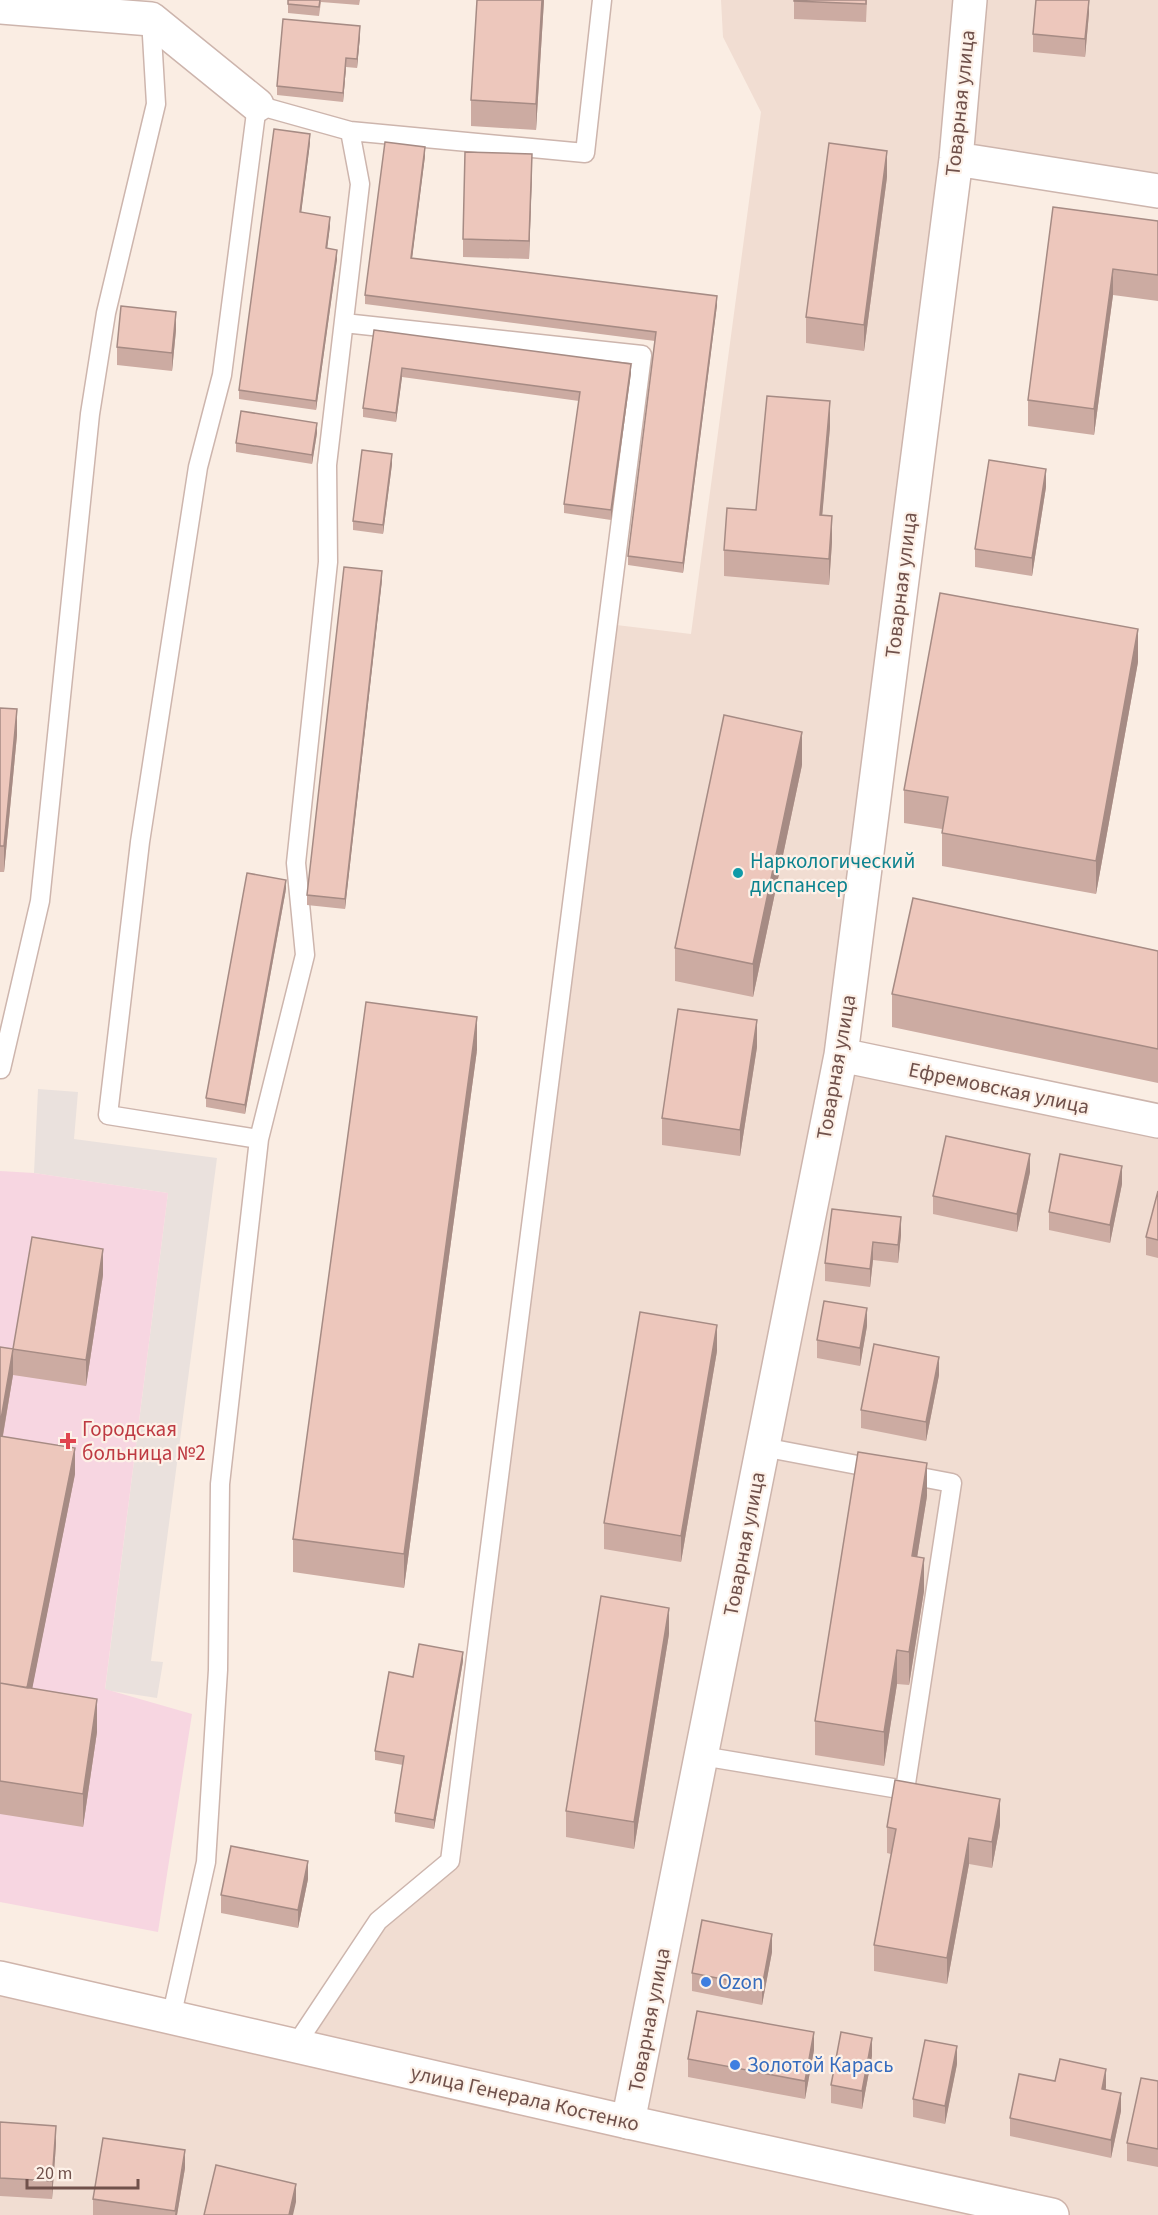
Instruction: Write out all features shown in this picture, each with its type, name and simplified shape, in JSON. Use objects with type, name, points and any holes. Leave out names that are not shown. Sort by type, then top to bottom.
[{"type":"street","name":"Товарная улица","points":[[628,2122],[841,1055],[956,159],[970,0]]},
{"type":"street","points":[[0,7],[151,19],[257,105]]},
{"type":"street","points":[[956,159],[1158,191]]},
{"type":"street","name":"Ефремовская улица","points":[[841,1055],[1158,1121]]},
{"type":"street","name":"улица Генерала Костенко","points":[[0,1978],[628,2122],[1052,2215]]},
{"type":"lane","points":[[259,1139],[108,1115],[140,842],[198,467],[222,375],[257,105],[350,131],[585,153],[602,0]]},
{"type":"lane","points":[[1,1069],[40,901],[90,414],[106,313],[156,104],[151,19]]},
{"type":"lane","points":[[171,2018],[206,1862],[218,1670],[220,1484],[259,1139],[305,954],[296,863],[327,562],[327,465],[360,184],[350,131]]},
{"type":"lane","points":[[295,2046],[378,1921],[450,1861],[642,355],[344,322]]},
{"type":"lane","points":[[702,1756],[905,1790],[952,1483],[763,1447]]},
{"type":"shaded area","points":[[721,0],[1158,0],[1158,191],[956,159],[841,1055],[1158,1121],[1158,2215],[0,2215],[0,1978],[295,2046],[378,1921],[450,1861],[608,624],[691,634],[761,112],[723,37]]},
{"type":"shaded area","points":[[38,1089],[78,1092],[74,1139],[217,1158],[151,1661],[163,1662],[157,1698],[105,1690],[168,1193],[34,1173]]},
{"type":"shaded area","name":"Городская больница №2","points":[[0,1171],[34,1173],[168,1193],[105,1689],[192,1714],[158,1932],[0,1902]]},
{"type":"building","points":[[288,0],[320,0],[319,7],[288,4]]},
{"type":"building","points":[[477,0],[542,0],[536,104],[471,100]]},
{"type":"building","points":[[866,0],[866,4],[794,1]]},
{"type":"building","points":[[1036,0],[1089,0],[1085,39],[1033,34]]},
{"type":"building","points":[[283,19],[360,26],[357,59],[346,58],[343,93],[277,86]]},
{"type":"building","points":[[274,129],[310,134],[300,212],[330,217],[326,248],[337,250],[316,401],[239,390]]},
{"type":"building","points":[[385,142],[425,147],[411,258],[717,296],[683,563],[628,556],[656,332],[365,295]]},
{"type":"building","points":[[829,143],[887,151],[864,325],[806,317]]},
{"type":"building","points":[[465,152],[532,154],[529,241],[463,239]]},
{"type":"building","points":[[1053,207],[1158,221],[1158,275],[1113,269],[1094,409],[1028,400]]},
{"type":"building","points":[[121,306],[176,312],[172,353],[117,347]]},
{"type":"building","points":[[374,330],[631,364],[611,510],[564,504],[580,392],[402,368],[396,413],[363,408]]},
{"type":"building","points":[[767,396],[830,401],[820,515],[832,516],[829,559],[724,550],[727,508],[756,510]]},
{"type":"building","points":[[241,411],[317,423],[312,455],[236,443]]},
{"type":"building","points":[[362,450],[392,454],[383,525],[353,521]]},
{"type":"building","points":[[989,460],[1046,469],[1032,558],[975,549]]},
{"type":"building","points":[[344,567],[382,571],[345,899],[307,895]]},
{"type":"building","points":[[940,593],[1138,629],[1096,861],[942,833],[948,797],[904,790]]},
{"type":"building","points":[[0,708],[17,709],[4,846],[0,846]]},
{"type":"building","name":"Наркологический диспансер","points":[[724,715],[802,732],[753,964],[675,948]]},
{"type":"building","points":[[247,873],[286,880],[245,1105],[206,1098]]},
{"type":"building","points":[[913,898],[1158,951],[1158,1049],[892,994]]},
{"type":"building","points":[[366,1002],[477,1017],[404,1554],[293,1539]]},
{"type":"building","points":[[678,1009],[757,1020],[740,1130],[662,1118]]},
{"type":"building","points":[[946,1136],[1030,1154],[1017,1214],[933,1196]]},
{"type":"building","points":[[1060,1154],[1122,1166],[1110,1225],[1049,1212]]},
{"type":"building","points":[[1158,1191],[1158,1240],[1146,1237]]},
{"type":"building","points":[[832,1209],[901,1217],[898,1245],[873,1242],[870,1269],[825,1263]]},
{"type":"building","points":[[32,1237],[103,1249],[86,1360],[13,1349]]},
{"type":"building","points":[[824,1301],[867,1308],[860,1348],[817,1340]]},
{"type":"building","points":[[640,1312],[717,1325],[681,1536],[604,1523]]},
{"type":"building","points":[[874,1344],[939,1357],[926,1422],[861,1410]]},
{"type":"building","points":[[0,1347],[13,1349],[0,1425]]},
{"type":"building","points":[[0,1436],[75,1448],[27,1688],[0,1683]]},
{"type":"building","points":[[858,1452],[927,1463],[912,1556],[924,1558],[909,1652],[897,1650],[884,1732],[815,1721]]},
{"type":"building","points":[[601,1596],[669,1608],[634,1822],[566,1811]]},
{"type":"building","points":[[419,1644],[463,1652],[434,1820],[395,1813],[404,1756],[375,1751],[389,1672],[413,1677]]},
{"type":"building","points":[[0,1683],[97,1699],[83,1794],[0,1781]]},
{"type":"building","points":[[895,1780],[1000,1799],[992,1842],[969,1838],[947,1958],[874,1945],[896,1829],[887,1827]]},
{"type":"building","points":[[231,1846],[308,1861],[298,1910],[221,1895]]},
{"type":"building","points":[[702,1920],[772,1934],[762,1987],[692,1973]]},
{"type":"building","points":[[697,2011],[814,2032],[805,2081],[688,2059]]},
{"type":"building","points":[[841,2032],[872,2038],[862,2091],[831,2085]]},
{"type":"building","points":[[925,2040],[957,2046],[945,2106],[913,2099]]},
{"type":"building","points":[[1060,2059],[1106,2069],[1102,2089],[1121,2093],[1111,2140],[1010,2118],[1019,2074],[1055,2081]]},
{"type":"building","points":[[1141,2078],[1158,2081],[1158,2149],[1127,2143]]},
{"type":"building","points":[[0,2122],[56,2126],[52,2181],[0,2178]]},
{"type":"building","points":[[103,2138],[185,2150],[175,2211],[93,2199]]},
{"type":"building","points":[[216,2165],[296,2184],[289,2215],[204,2215]]},
{"type":"place","name":"Наркологический диспансер","points":[[738,873]]},
{"type":"place","name":"Городская больница №2","points":[[68,1441]]},
{"type":"place","name":"Ozon","points":[[706,1982]]},
{"type":"place","name":"Золотой Карась","points":[[735,2065]]}]
